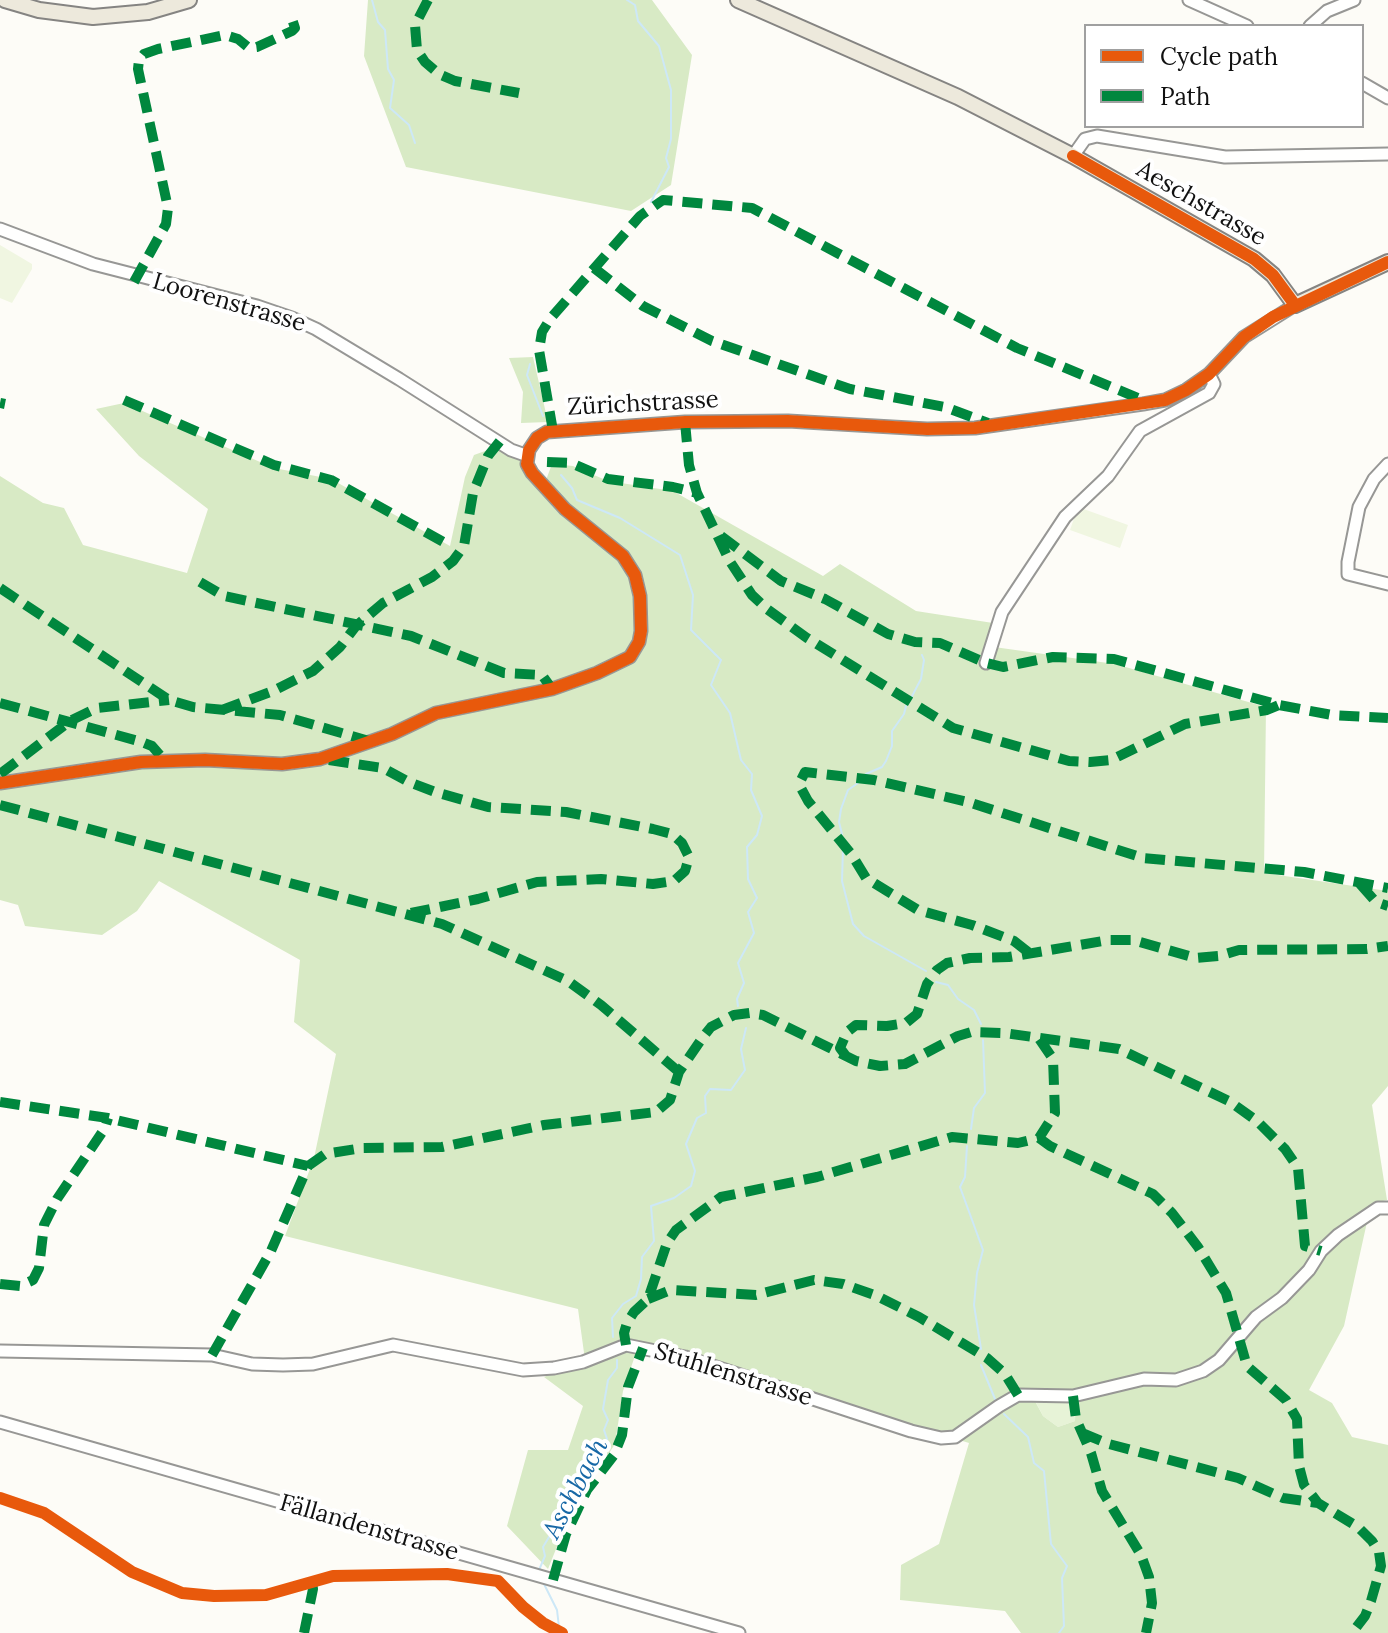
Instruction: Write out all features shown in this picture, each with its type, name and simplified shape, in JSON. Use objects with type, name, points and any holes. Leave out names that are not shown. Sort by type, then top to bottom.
[{"type":"main road","points":[[5,0],[39,10],[93,17],[148,12],[189,0]]},
{"type":"main road","name":"Aeschstrasse","points":[[738,0],[958,97],[1073,156],[1254,259],[1273,275],[1295,305]]},
{"type":"main road","name":"Zürichstrasse","points":[[1295,305],[1388,262]]},
{"type":"street","points":[[1189,0],[1204,3],[1243,24]]},
{"type":"street","points":[[1312,24],[1327,11],[1354,0]]},
{"type":"street","points":[[1364,84],[1388,98]]},
{"type":"street","name":"Aeschstrasse","points":[[1073,156],[1085,139],[1097,136],[1225,157],[1388,154]]},
{"type":"street","name":"Loorenstrasse","points":[[0,229],[93,264],[292,318],[411,386],[511,450],[528,456]]},
{"type":"street","name":"Zürichstrasse","points":[[528,456],[531,445],[547,432],[685,422],[788,421],[927,429],[998,427],[1165,400],[1209,374],[1244,337],[1295,305]]},
{"type":"street","points":[[986,663],[1002,612],[1065,517],[1108,476],[1140,431],[1209,393],[1214,384],[1209,374]]},
{"type":"street","points":[[0,783],[141,762],[205,760],[282,764],[320,759],[392,734],[436,713],[552,689],[630,657],[639,642],[641,631],[640,596],[635,575],[623,556],[565,509],[532,473],[527,464],[528,456]]},
{"type":"street","points":[[1388,464],[1370,486],[1359,507],[1348,574],[1388,584]]},
{"type":"street","name":"Stuhlenstrasse","points":[[0,1351],[212,1355],[252,1364],[283,1365],[313,1364],[393,1345],[523,1370],[583,1362],[626,1345],[685,1357],[911,1431],[941,1438],[955,1437],[1018,1395],[1073,1396],[1144,1379],[1176,1380],[1203,1371],[1219,1360],[1256,1317],[1282,1298],[1338,1235],[1378,1208],[1388,1208]]},
{"type":"street","name":"Fällandenstrasse","points":[[0,1422],[739,1633]]},
{"type":"green space","points":[[368,0],[652,0],[692,55],[671,185],[631,211],[406,167],[364,56]]},
{"type":"green space","points":[[0,245],[32,264],[12,303],[0,298]]},
{"type":"green space","points":[[533,357],[548,422],[521,423],[523,392],[509,358]]},
{"type":"green space","points":[[124,403],[274,468],[331,479],[450,546],[465,477],[474,455],[499,446],[516,455],[543,488],[552,464],[573,466],[608,481],[673,491],[823,576],[840,564],[916,611],[993,623],[987,646],[1115,664],[1266,707],[1264,873],[1388,891],[1388,1086],[1372,1105],[1387,1200],[1371,1204],[1344,1326],[1309,1390],[1332,1403],[1352,1437],[1388,1445],[1388,1633],[1021,1633],[1005,1611],[900,1600],[901,1565],[939,1544],[969,1443],[640,1341],[623,1391],[615,1444],[572,1509],[548,1569],[507,1526],[528,1450],[568,1450],[583,1406],[544,1377],[585,1360],[578,1309],[285,1236],[314,1158],[336,1054],[294,1022],[300,960],[159,881],[137,911],[102,935],[25,926],[18,905],[0,900],[0,476],[43,503],[64,508],[83,545],[187,573],[208,509],[139,456],[96,409]],"holes":[[[1029,1390],[1057,1394],[1076,1391],[1075,1421],[1058,1427],[1043,1416]]]},
{"type":"green space","points":[[1078,507],[1128,525],[1120,548],[1070,530]]},
{"type":"green space","points":[[1029,1389],[1057,1394],[1076,1390],[1075,1421],[1058,1427],[1043,1416]]},
{"type":"waterway","points":[[372,0],[378,22],[385,30],[388,69],[394,80],[390,108],[409,125],[415,143]]},
{"type":"waterway","name":"Aschbach","points":[[627,0],[635,5],[638,21],[659,46],[671,90],[671,139],[666,158],[669,167],[651,202]]},
{"type":"waterway","name":"Aschbach","points":[[530,364],[527,375],[543,416]]},
{"type":"waterway","name":"Aschbach","points":[[561,475],[577,500],[620,518],[680,555],[693,595],[691,630],[721,660],[711,685],[730,713],[741,760],[752,774],[751,790],[762,816],[757,835],[747,847],[748,879],[757,898],[748,912],[754,933],[738,963],[744,983],[737,999],[738,1006]]},
{"type":"waterway","points":[[911,698],[921,679],[922,655]]},
{"type":"waterway","points":[[866,774],[882,767],[886,761],[892,746],[892,731],[906,706]]},
{"type":"waterway","points":[[842,834],[839,822],[841,809],[848,790],[858,783]]},
{"type":"waterway","points":[[843,848],[842,881],[853,924],[864,936],[926,971]]},
{"type":"waterway","points":[[936,982],[948,985],[958,999],[974,1010],[981,1024]]},
{"type":"waterway","name":"Aschbach","points":[[613,1337],[612,1318],[623,1304],[636,1296],[642,1257],[654,1241],[651,1206],[674,1198],[691,1186],[695,1171],[686,1144],[697,1118],[706,1113],[705,1096],[710,1089],[731,1090],[745,1070],[741,1049],[746,1028]]},
{"type":"waterway","points":[[971,1129],[974,1108],[985,1093],[983,1040]]},
{"type":"waterway","points":[[967,1146],[965,1177],[960,1187],[983,1250],[974,1305],[981,1349]]},
{"type":"waterway","name":"Aschbach","points":[[539,1570],[545,1556],[543,1547],[561,1526],[570,1497],[585,1482],[587,1463],[607,1439],[604,1430],[608,1420],[603,1409],[608,1380],[617,1368],[617,1360]]},
{"type":"waterway","points":[[981,1365],[995,1399]]},
{"type":"waterway","points":[[1004,1414],[1028,1437],[1034,1463],[1044,1471],[1051,1544],[1067,1566],[1062,1578],[1064,1626],[1059,1633]]},
{"type":"waterway","name":"Aschbach","points":[[544,1584],[557,1610],[559,1627]]},
{"type":"marked path","points":[[428,0],[415,25],[417,50],[425,62],[439,74],[455,81],[519,93]]},
{"type":"marked path","points":[[134,282],[166,224],[168,208],[138,69],[139,60],[144,54],[158,49],[225,35],[238,39],[249,48],[257,47],[292,31],[295,28],[291,16]]},
{"type":"marked path","points":[[553,431],[539,350],[542,332],[640,216],[663,200],[752,208],[1017,348],[1143,402]]},
{"type":"marked path","points":[[594,268],[643,306],[712,341],[850,389],[945,407],[988,423]]},
{"type":"marked path","points":[[124,400],[274,465],[331,480],[449,545]]},
{"type":"marked path","points":[[0,403],[5,404]]},
{"type":"marked path","points":[[685,422],[689,465],[697,493],[729,560],[752,595],[807,638],[953,728],[1069,761],[1090,762],[1111,760],[1185,724],[1267,710],[1279,705]]},
{"type":"marked path","points":[[222,710],[273,691],[313,671],[383,603],[432,577],[453,561],[464,546],[473,493],[488,456],[500,441]]},
{"type":"marked path","points":[[547,462],[571,463],[608,479],[697,493]]},
{"type":"marked path","points":[[721,536],[781,581],[825,599],[888,634],[915,642],[940,643],[986,663],[1003,667],[1053,657],[1114,659],[1279,705],[1332,715],[1388,718]]},
{"type":"marked path","points":[[200,582],[224,596],[411,636],[504,673],[542,675],[552,689]]},
{"type":"marked path","points":[[0,588],[169,700],[193,707],[280,715],[369,741]]},
{"type":"marked path","points":[[0,774],[70,721],[97,708],[169,700]]},
{"type":"marked path","points":[[0,703],[142,742],[152,746],[165,761]]},
{"type":"marked path","points":[[329,760],[383,768],[435,792],[488,807],[566,812],[672,834],[682,843],[689,857],[685,871],[674,881],[653,884],[601,879],[537,882],[478,899],[411,913]]},
{"type":"marked path","points":[[1028,952],[1014,941],[918,910],[866,878],[852,855],[808,801],[801,788],[805,772],[874,780],[968,802],[1143,858],[1304,872],[1388,888]]},
{"type":"marked path","points":[[0,805],[442,924],[568,981],[679,1072]]},
{"type":"marked path","points":[[1360,884],[1376,902],[1388,906]]},
{"type":"marked path","points":[[846,1056],[840,1048],[847,1032],[856,1025],[906,1023],[917,1014],[927,984],[937,970],[947,963],[970,958],[1009,957],[1109,940],[1133,940],[1196,958],[1239,950],[1367,949],[1388,946]]},
{"type":"marked path","points":[[308,1166],[325,1154],[362,1148],[442,1147],[544,1125],[656,1112],[670,1100],[679,1072],[711,1027],[734,1015],[763,1015],[856,1061],[880,1066],[905,1064],[971,1032],[1004,1033],[1119,1049],[1229,1101],[1257,1121],[1285,1149],[1298,1168],[1305,1246],[1321,1251]]},
{"type":"marked path","points":[[626,1345],[624,1333],[627,1323],[648,1299],[667,1243],[676,1230],[721,1197],[817,1177],[952,1137],[1018,1143],[1039,1138],[1055,1113],[1053,1059],[1038,1037]]},
{"type":"marked path","points":[[0,1102],[108,1118],[308,1166]]},
{"type":"marked path","points":[[0,1284],[20,1286],[33,1280],[39,1268],[44,1225],[57,1199],[105,1128],[108,1118]]},
{"type":"marked path","points":[[1039,1138],[1153,1194],[1198,1247],[1226,1293],[1247,1366],[1286,1400],[1297,1419],[1299,1466],[1304,1485],[1318,1503],[1358,1527],[1379,1552],[1381,1566],[1371,1601],[1365,1616],[1352,1633]]},
{"type":"marked path","points":[[212,1355],[271,1251],[308,1166]]},
{"type":"marked path","points":[[648,1299],[671,1290],[756,1295],[814,1280],[843,1284],[877,1296],[919,1317],[987,1358],[1005,1374],[1018,1395]]},
{"type":"marked path","points":[[553,1580],[566,1534],[587,1490],[614,1455],[622,1435],[628,1387],[643,1348]]},
{"type":"marked path","points":[[1073,1396],[1076,1419],[1091,1453],[1102,1491],[1141,1555],[1149,1577],[1152,1603],[1146,1633]]},
{"type":"marked path","points":[[1082,1433],[1109,1444],[1238,1478],[1283,1498],[1318,1503]]},
{"type":"marked path","points":[[304,1633],[312,1582]]},
{"type":"cycle path","points":[[1073,156],[1254,259],[1273,275],[1295,305]]},
{"type":"cycle path","points":[[0,783],[141,762],[205,760],[282,764],[320,759],[392,734],[436,713],[552,689],[630,657],[639,642],[641,631],[640,596],[635,575],[623,556],[565,509],[532,473],[527,464],[529,450],[537,438],[547,432],[685,422],[788,421],[927,429],[975,428],[1165,400],[1209,374],[1244,337],[1273,317],[1388,262]]},
{"type":"cycle path","points":[[0,1498],[44,1513],[132,1572],[182,1593],[266,1595],[333,1576],[447,1574],[498,1581],[523,1607],[562,1633]]}]
